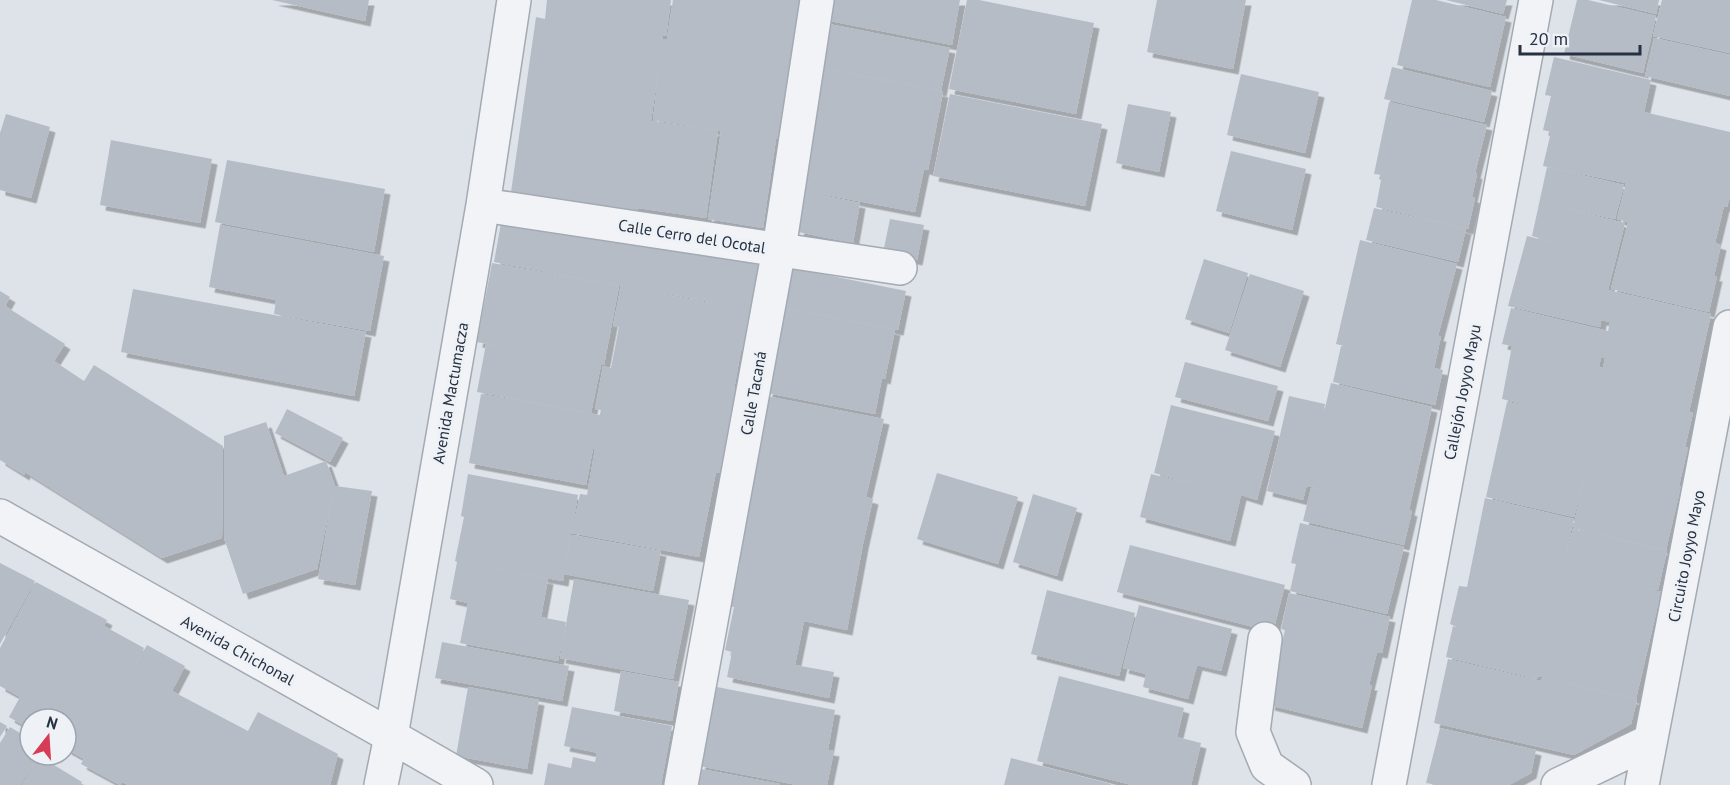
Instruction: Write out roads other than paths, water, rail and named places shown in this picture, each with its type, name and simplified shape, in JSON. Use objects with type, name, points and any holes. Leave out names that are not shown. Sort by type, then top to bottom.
[{"type":"street","name":"Avenida Mactumacza","points":[[381,785],[483,205],[514,0]]},
{"type":"street","name":"Calle Tacaná","points":[[681,785],[779,249],[817,0]]},
{"type":"street","name":"Callejón Joyyo Mayu","points":[[1389,785],[1536,0]]},
{"type":"street","name":"Calle Cerro del Ocotal","points":[[483,205],[900,268]]},
{"type":"street","name":"Circuito Joyyo Mayo","points":[[1642,785],[1730,327]]},
{"type":"street","name":"Avenida Chichonal","points":[[0,516],[476,785]]},
{"type":"street","points":[[1265,639],[1253,732],[1267,766],[1294,785]]},
{"type":"street","points":[[1558,785],[1650,741]]}]
